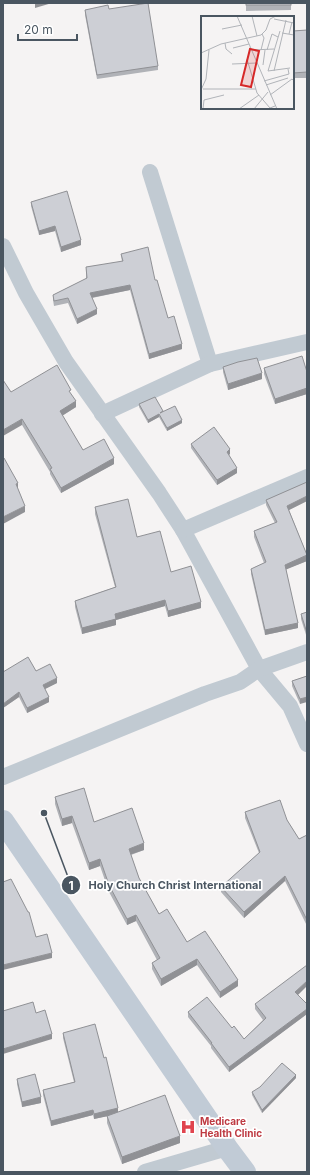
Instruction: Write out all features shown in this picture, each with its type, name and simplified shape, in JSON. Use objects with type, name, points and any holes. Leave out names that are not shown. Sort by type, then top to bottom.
[{"type":"street","points":[[150,172],[210,364]]},
{"type":"street","points":[[3,246],[26,293],[66,362],[159,493],[183,530],[259,669],[290,706],[307,744]]},
{"type":"street","points":[[102,414],[210,364],[307,342]]},
{"type":"street","points":[[183,530],[307,477]]},
{"type":"street","points":[[3,777],[205,694],[240,682],[259,669],[307,652]]},
{"type":"street","points":[[3,821],[245,1172]]},
{"type":"street","points":[[145,1172],[227,1148]]},
{"type":"building","points":[[148,3],[158,66],[97,75],[85,10],[108,5],[109,9]]},
{"type":"building","points":[[246,3],[291,3],[291,5],[246,5]]},
{"type":"building","points":[[307,30],[307,72],[294,73],[294,31]]},
{"type":"building","points":[[67,191],[81,240],[61,247],[55,226],[39,231],[31,202]]},
{"type":"building","points":[[148,247],[155,280],[157,280],[168,318],[174,316],[182,344],[149,354],[130,285],[90,293],[97,309],[77,319],[68,298],[54,301],[53,295],[87,278],[86,267],[123,261],[121,254]]},
{"type":"building","points":[[302,356],[307,372],[307,388],[275,399],[264,368]]},
{"type":"building","points":[[257,358],[262,373],[228,384],[223,367]]},
{"type":"building","points":[[57,365],[71,390],[69,391],[76,401],[60,411],[83,450],[104,439],[114,458],[61,488],[50,469],[52,468],[22,419],[3,430],[3,380],[11,392]]},
{"type":"building","points":[[155,397],[163,411],[160,413],[175,406],[182,420],[167,428],[159,414],[148,420],[139,404]]},
{"type":"building","points":[[214,427],[230,449],[227,452],[237,468],[217,480],[191,444]]},
{"type":"building","points":[[4,458],[18,483],[16,484],[25,506],[3,517],[3,459]]},
{"type":"building","points":[[307,482],[307,496],[287,506],[307,555],[285,565],[298,623],[265,630],[251,569],[266,562],[254,531],[277,522],[266,500]]},
{"type":"building","points":[[128,499],[137,537],[160,531],[171,572],[191,566],[201,602],[168,611],[165,600],[115,614],[116,619],[82,628],[75,601],[116,587],[95,507]]},
{"type":"building","points":[[307,612],[307,633],[301,614]]},
{"type":"building","points":[[28,657],[36,671],[50,664],[57,678],[43,685],[49,697],[27,708],[19,692],[3,704],[3,672]]},
{"type":"building","points":[[307,676],[307,697],[300,699],[292,681]]},
{"type":"building","points":[[84,788],[94,822],[132,808],[144,843],[129,849],[139,878],[159,914],[167,909],[187,942],[205,931],[238,980],[220,992],[197,959],[161,979],[152,963],[160,958],[136,915],[127,919],[109,885],[100,859],[89,863],[72,816],[62,819],[55,797]]},
{"type":"building","points":[[280,800],[287,820],[299,839],[307,835],[307,920],[285,876],[244,912],[221,887],[260,852],[245,812]]},
{"type":"building","points":[[11,879],[29,912],[36,937],[47,934],[52,953],[3,965],[3,882]]},
{"type":"building","points":[[307,965],[307,981],[295,992],[307,1004],[307,1009],[229,1067],[188,1012],[207,997],[232,1028],[234,1026],[244,1039],[266,1018],[255,1004]]},
{"type":"building","points":[[33,1002],[36,1013],[45,1010],[52,1034],[3,1049],[3,1011]]},
{"type":"building","points":[[95,1024],[104,1058],[106,1057],[118,1108],[94,1114],[93,1110],[51,1121],[43,1090],[75,1082],[63,1033]]},
{"type":"building","points":[[282,1063],[296,1075],[262,1110],[252,1092],[260,1087]]},
{"type":"building","points":[[35,1074],[41,1097],[22,1102],[17,1079]]},
{"type":"building","points":[[165,1095],[180,1136],[122,1157],[107,1116]]},
{"type":"place","name":"Holy Church Christ International","points":[[44,813]]},
{"type":"place","name":"Medicare Health Clinic","points":[[188,1127]]}]
